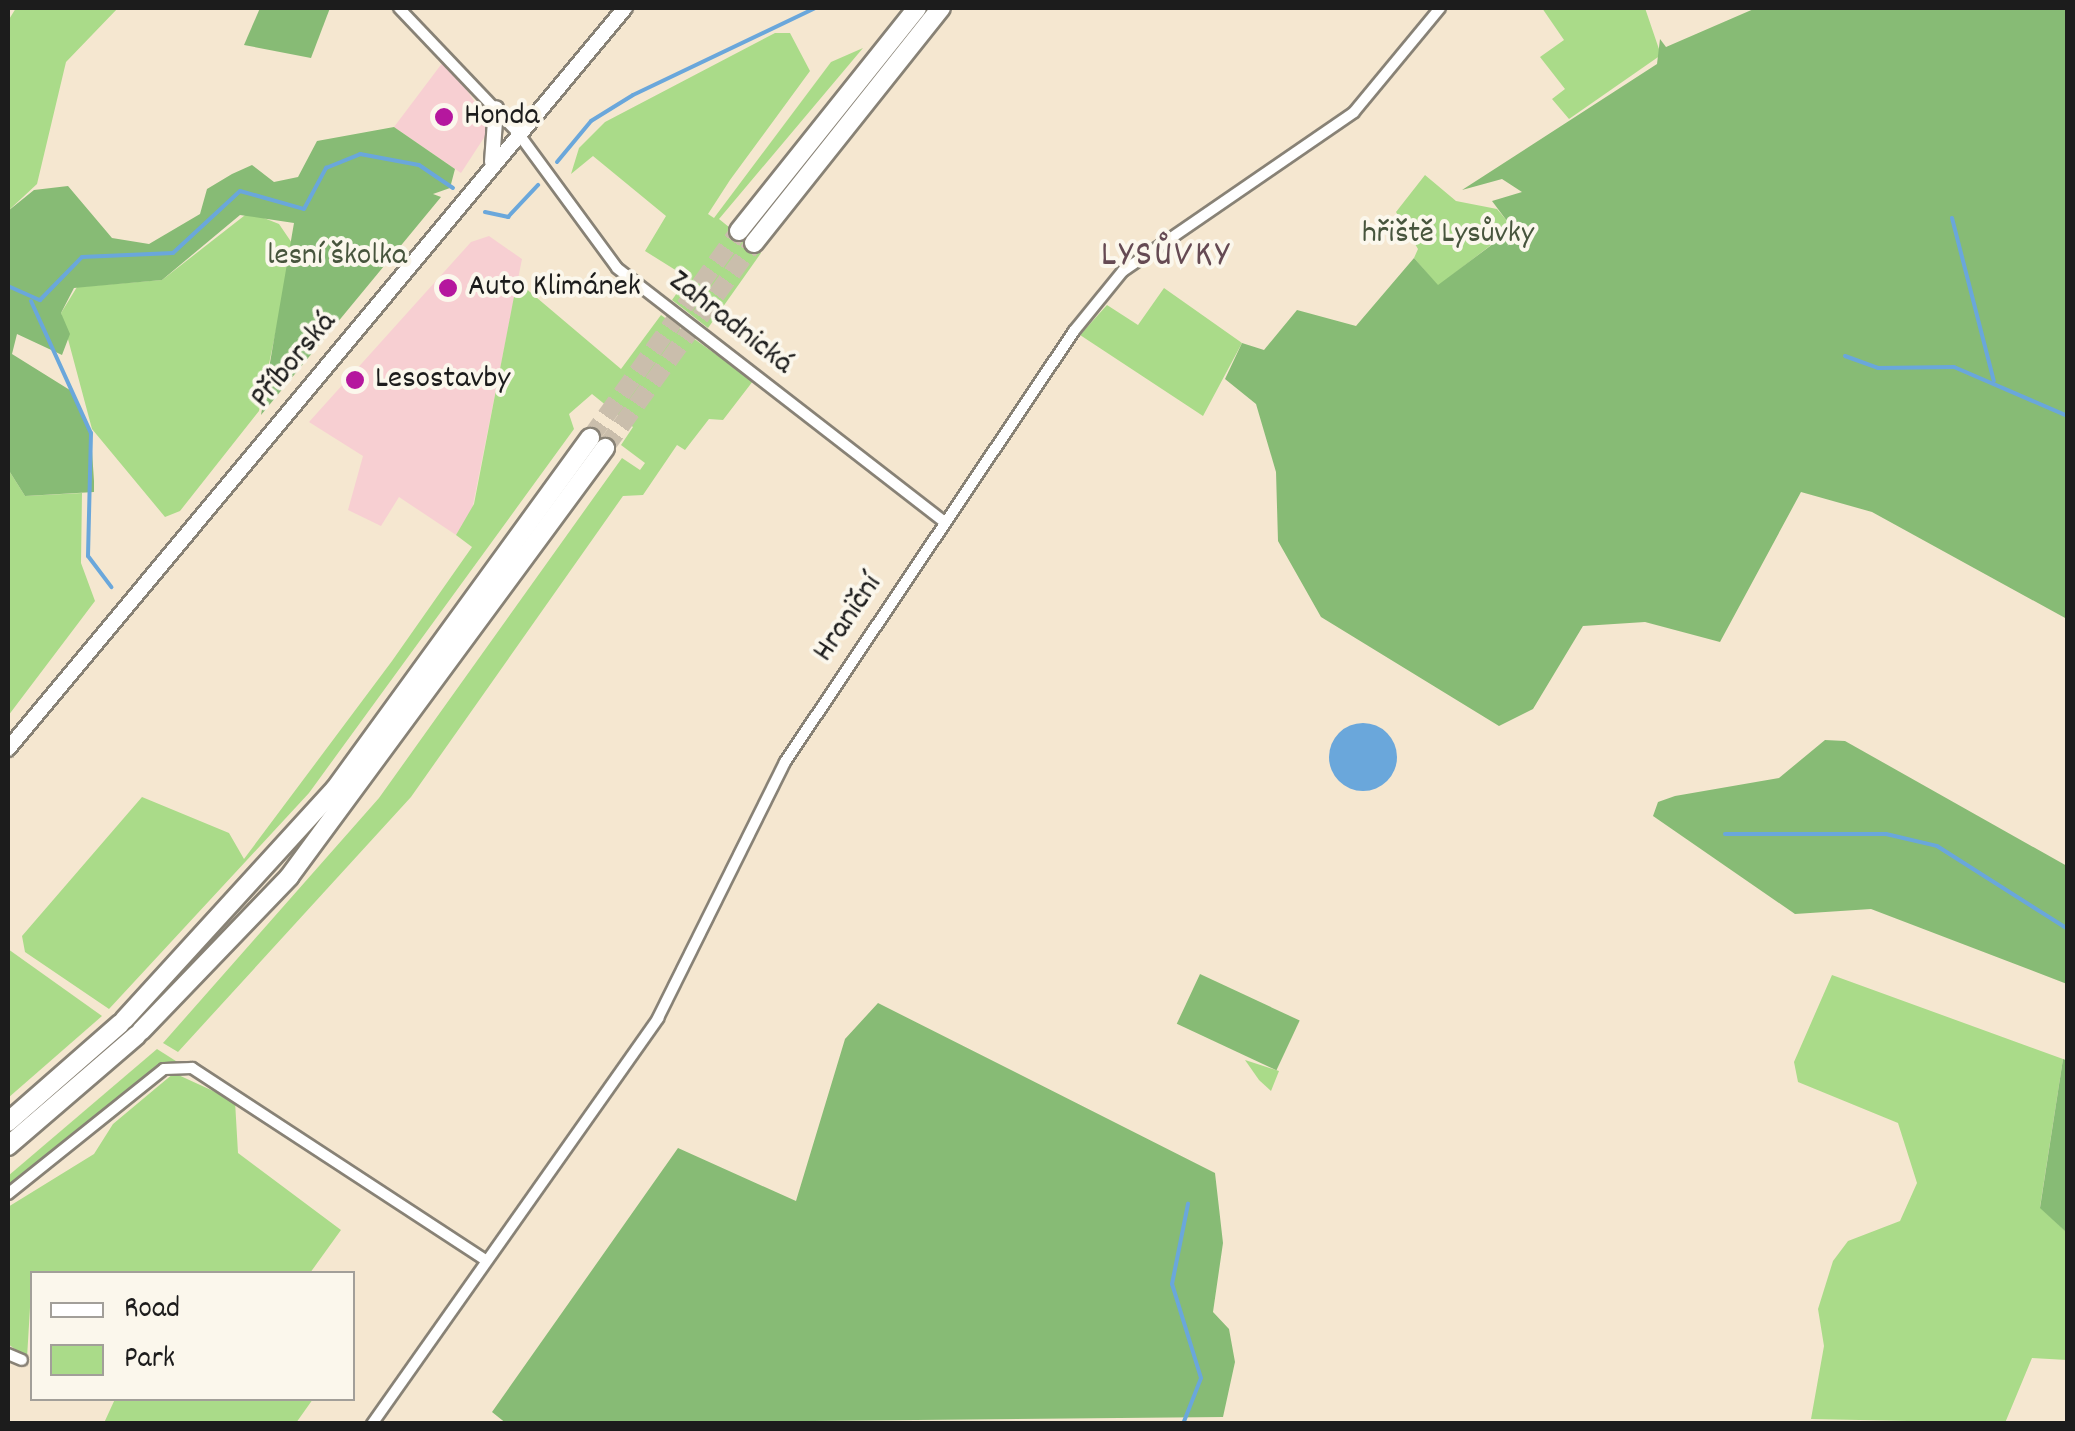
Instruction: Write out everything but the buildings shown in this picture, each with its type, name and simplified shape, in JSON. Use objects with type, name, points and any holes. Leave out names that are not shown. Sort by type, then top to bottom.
[{"type":"highway","points":[[917,8],[746,237],[940,8]]},
{"type":"highway","points":[[8,1146],[289,877],[597,443]]},
{"type":"highway","points":[[8,1122],[131,1027]]},
{"type":"main road","name":"Příborská","points":[[8,749],[625,8]]},
{"type":"main road","points":[[491,168],[496,108]]},
{"type":"street","name":"Zahradnická","points":[[398,8],[518,134],[617,268],[944,522]]},
{"type":"street","name":"Hraniční","points":[[372,1424],[414,1357],[658,1018],[785,762],[944,522],[1123,271],[1354,112],[1440,8]]},
{"type":"street","points":[[8,1194],[164,1069],[192,1068],[485,1260]]},
{"type":"street","points":[[8,1354],[22,1360]]},
{"type":"shaded area","name":"Honda","points":[[446,58],[491,127],[461,173],[394,127]]},
{"type":"shaded area","points":[[489,236],[522,259],[472,510],[456,535],[399,497],[381,526],[348,510],[363,456],[309,422],[471,242]]},
{"type":"green space","points":[[16,8],[118,8],[66,62],[37,184],[8,211],[8,21]]},
{"type":"green space","points":[[260,8],[330,8],[311,58],[244,45]]},
{"type":"green space","points":[[1542,8],[1645,8],[1661,55],[1569,119],[1552,99],[1565,89],[1540,57],[1564,40]]},
{"type":"green space","points":[[1756,8],[2067,8],[2067,619],[1872,512],[1801,492],[1720,642],[1645,622],[1583,626],[1533,709],[1499,726],[1321,617],[1278,541],[1276,472],[1256,404],[1225,379],[1242,343],[1264,350],[1297,310],[1356,326],[1414,258],[1438,285],[1513,229],[1492,201],[1522,192],[1502,179],[1462,190],[1657,64],[1660,39],[1666,47]]},
{"type":"green space","points":[[775,33],[790,33],[810,71],[730,180],[708,214],[714,218],[831,62],[863,48],[719,219],[761,253],[708,328],[672,300],[684,283],[677,271],[645,251],[666,216],[593,156],[571,174],[579,148],[605,122]]},
{"type":"green space","name":"lesní školka","points":[[394,127],[455,169],[450,188],[433,194],[441,197],[261,415],[294,223],[240,215],[162,280],[74,288],[61,313],[70,334],[62,355],[17,334],[12,354],[73,392],[91,436],[94,481],[94,492],[25,496],[8,469],[8,211],[34,190],[68,186],[112,238],[149,244],[200,214],[207,189],[232,174],[252,165],[274,182],[298,177],[317,141]]},
{"type":"green space","name":"hřiště Lysůvky","points":[[1425,175],[1456,201],[1497,209],[1513,228],[1438,286],[1414,258],[1418,249],[1396,212]]},
{"type":"green space","points":[[249,212],[279,224],[294,246],[259,411],[180,511],[165,517],[92,429],[61,313],[77,287],[162,280]]},
{"type":"green space","points":[[517,281],[621,369],[661,315],[753,381],[723,420],[709,419],[685,450],[677,445],[643,495],[623,496],[411,797],[178,1052],[163,1043],[379,798],[622,458],[640,470],[645,463],[621,445],[633,427],[592,394],[569,414],[574,429],[309,793],[109,1009],[25,952],[22,936],[142,797],[229,833],[244,859],[392,661],[472,547],[456,535],[474,504]]},
{"type":"green space","points":[[1164,288],[1242,343],[1203,416],[1080,335],[1107,305],[1138,325]]},
{"type":"green space","points":[[8,469],[25,496],[82,493],[81,563],[95,601],[8,716]]},
{"type":"green space","points":[[1825,740],[1845,741],[2067,866],[2067,984],[1871,909],[1795,914],[1653,816],[1658,802],[1675,796],[1779,778]]},
{"type":"green space","points":[[8,949],[102,1016],[8,1098]]},
{"type":"green space","points":[[1200,974],[1300,1020],[1276,1070],[1177,1024]]},
{"type":"green space","points":[[1832,975],[2063,1059],[2040,1207],[2067,1233],[2067,1360],[2032,1358],[2005,1423],[1811,1419],[1824,1346],[1818,1309],[1833,1261],[1848,1241],[1900,1221],[1917,1183],[1898,1123],[1798,1082],[1794,1062]]},
{"type":"green space","points":[[878,1003],[1215,1173],[1223,1243],[1213,1312],[1229,1329],[1235,1362],[1223,1417],[507,1424],[492,1412],[678,1148],[796,1201],[845,1039]]},
{"type":"green space","points":[[157,1049],[179,1063],[8,1190],[8,1176]]},
{"type":"green space","points":[[2063,1059],[2068,1061],[2067,1233],[2040,1208]]},
{"type":"green space","points":[[1245,1060],[1279,1071],[1271,1091],[1259,1080]]},
{"type":"green space","points":[[174,1073],[235,1101],[238,1153],[341,1230],[311,1271],[30,1271],[27,1358],[8,1344],[8,1207],[94,1154],[113,1124]]},
{"type":"green space","points":[[114,1401],[312,1401],[296,1423],[104,1423]]},
{"type":"water","points":[[1363,723],[1387,733],[1397,757],[1387,781],[1363,791],[1339,781],[1329,757],[1339,733]]},
{"type":"waterway","points":[[557,162],[591,121],[633,95],[815,8]]},
{"type":"waterway","points":[[8,286],[40,300],[82,257],[173,253],[240,191],[304,209],[326,168],[360,154],[419,165],[453,188]]},
{"type":"waterway","points":[[485,212],[508,217],[538,185]]},
{"type":"waterway","points":[[1952,218],[1994,381]]},
{"type":"waterway","points":[[31,301],[91,433],[88,556],[111,587]]},
{"type":"waterway","points":[[1845,356],[1878,368],[1954,367],[2068,416]]},
{"type":"waterway","points":[[1725,834],[1886,834],[1937,846],[2068,929]]},
{"type":"waterway","points":[[1183,1424],[1201,1378],[1172,1284],[1188,1204]]},
{"type":"tunnel","points":[[590,438],[739,231]]},
{"type":"tunnel","points":[[605,448],[754,243]]},
{"type":"place","name":"Honda","points":[[444,117]]},
{"type":"place","name":"Auto Klimánek","points":[[448,288]]},
{"type":"place","name":"Lesostavby","points":[[355,380]]},
{"type":"district","name":"LYSŮVKY","points":[[1166,257]]}]
